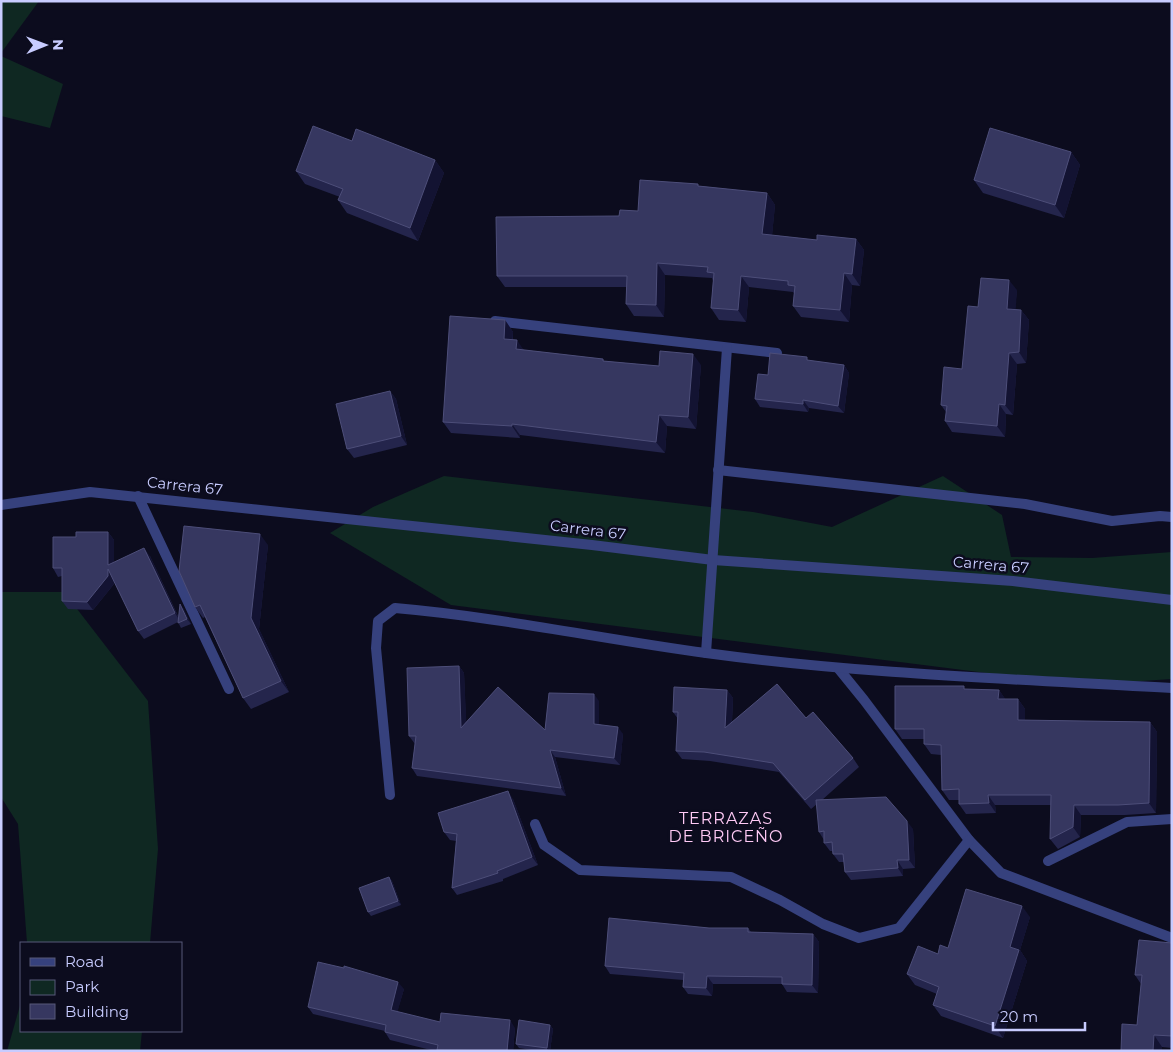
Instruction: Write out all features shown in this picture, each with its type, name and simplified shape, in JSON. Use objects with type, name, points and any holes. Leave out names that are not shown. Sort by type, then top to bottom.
[{"type":"street","points":[[484,320],[777,353]]},
{"type":"street","points":[[706,653],[727,348]]},
{"type":"street","points":[[718,470],[1025,504],[1112,521],[1160,516],[1172,517]]},
{"type":"street","name":"Carrera 67","points":[[1,505],[90,492],[592,545],[713,560],[1014,581],[1172,600]]},
{"type":"street","points":[[138,496],[229,689]]},
{"type":"street","points":[[390,795],[376,648],[378,621],[395,608],[445,613],[706,653],[838,668],[1172,688]]},
{"type":"street","points":[[838,668],[969,840],[1001,873],[1172,938]]},
{"type":"street","points":[[1048,860],[1127,822],[1172,819]]},
{"type":"street","points":[[535,824],[544,845],[580,870],[732,877],[824,924],[859,938],[899,928],[969,840]]},
{"type":"green space","points":[[1,1],[39,1],[1,53]]},
{"type":"green space","points":[[1,56],[63,84],[50,128],[1,116]]},
{"type":"green space","points":[[444,476],[753,512],[832,527],[943,476],[1002,515],[1011,557],[1092,558],[1172,552],[1172,679],[1081,685],[451,605],[330,533],[373,507]]},
{"type":"green space","points":[[1,592],[64,592],[148,701],[158,849],[150,942],[27,942],[18,824],[1,797]]},
{"type":"green space","points":[[20,1006],[20,1032],[142,1032],[140,1051],[7,1051]]},
{"type":"building","points":[[313,126],[352,141],[356,129],[435,160],[410,228],[338,200],[343,189],[296,171]]},
{"type":"building","points":[[990,128],[1071,152],[1055,205],[974,180]]},
{"type":"building","points":[[640,180],[698,184],[698,186],[767,193],[762,234],[817,240],[817,235],[856,239],[852,274],[844,273],[840,310],[793,306],[795,286],[788,285],[788,281],[741,276],[738,310],[711,308],[714,273],[707,272],[708,267],[657,263],[656,305],[626,304],[627,276],[497,276],[496,217],[619,216],[620,210],[638,211]]},
{"type":"building","points":[[981,278],[1009,280],[1007,309],[1021,310],[1019,352],[1009,353],[1005,405],[999,404],[997,426],[945,421],[947,406],[941,405],[944,367],[962,369],[968,306],[978,307]]},
{"type":"building","points":[[450,316],[505,320],[504,339],[517,340],[516,349],[603,359],[603,361],[659,366],[660,351],[693,354],[688,417],[659,415],[656,442],[512,424],[512,426],[443,422]]},
{"type":"building","points":[[770,353],[807,357],[807,360],[844,365],[838,406],[803,400],[803,404],[755,399],[758,374],[768,375]]},
{"type":"building","points":[[390,391],[401,436],[347,449],[336,404]]},
{"type":"building","points":[[184,526],[260,534],[251,618],[281,681],[243,698],[200,605],[195,607],[179,571]]},
{"type":"building","points":[[76,532],[108,532],[108,565],[144,548],[175,613],[138,631],[108,569],[108,576],[87,602],[62,601],[62,568],[53,568],[53,537],[76,537]]},
{"type":"building","points":[[180,604],[187,619],[178,623]]},
{"type":"building","points":[[459,666],[461,728],[498,687],[545,730],[549,693],[594,694],[594,724],[618,727],[614,758],[550,750],[561,788],[412,768],[416,736],[409,736],[407,668]]},
{"type":"building","points":[[777,684],[806,718],[813,712],[853,758],[805,800],[773,763],[704,752],[676,751],[678,712],[673,712],[674,687],[727,690],[725,728]]},
{"type":"building","points":[[895,686],[964,686],[964,689],[999,690],[998,699],[1018,699],[1018,720],[1150,722],[1149,803],[1074,805],[1073,827],[1050,839],[1051,795],[988,795],[989,803],[959,804],[959,789],[942,790],[941,745],[924,744],[924,729],[895,729]]},
{"type":"building","points":[[508,791],[532,857],[497,871],[498,873],[452,888],[457,834],[444,832],[438,813]]},
{"type":"building","points":[[886,797],[907,821],[909,860],[897,860],[898,868],[845,872],[843,854],[833,854],[832,842],[824,843],[824,831],[819,832],[816,800]]},
{"type":"building","points":[[389,877],[398,901],[368,912],[359,888]]},
{"type":"building","points":[[966,889],[1022,906],[1010,947],[1019,950],[995,1026],[933,1005],[939,987],[907,974],[918,946],[938,954],[940,945],[948,948]]},
{"type":"building","points":[[609,918],[709,928],[748,928],[748,932],[813,934],[812,985],[782,984],[782,977],[707,976],[706,988],[683,987],[684,973],[605,966]]},
{"type":"building","points":[[1139,940],[1172,943],[1172,1036],[1154,1035],[1153,1051],[1121,1051],[1122,1024],[1137,1025],[1142,975],[1135,975]]},
{"type":"building","points":[[318,962],[344,968],[344,966],[398,982],[391,1010],[440,1022],[441,1013],[510,1020],[507,1051],[437,1050],[438,1045],[385,1032],[386,1025],[308,1007]]},
{"type":"building","points":[[519,1020],[550,1025],[547,1048],[516,1044]]},
{"type":"district","name":"TERRAZAS DE BRICEÑO","points":[[726,827]]}]
